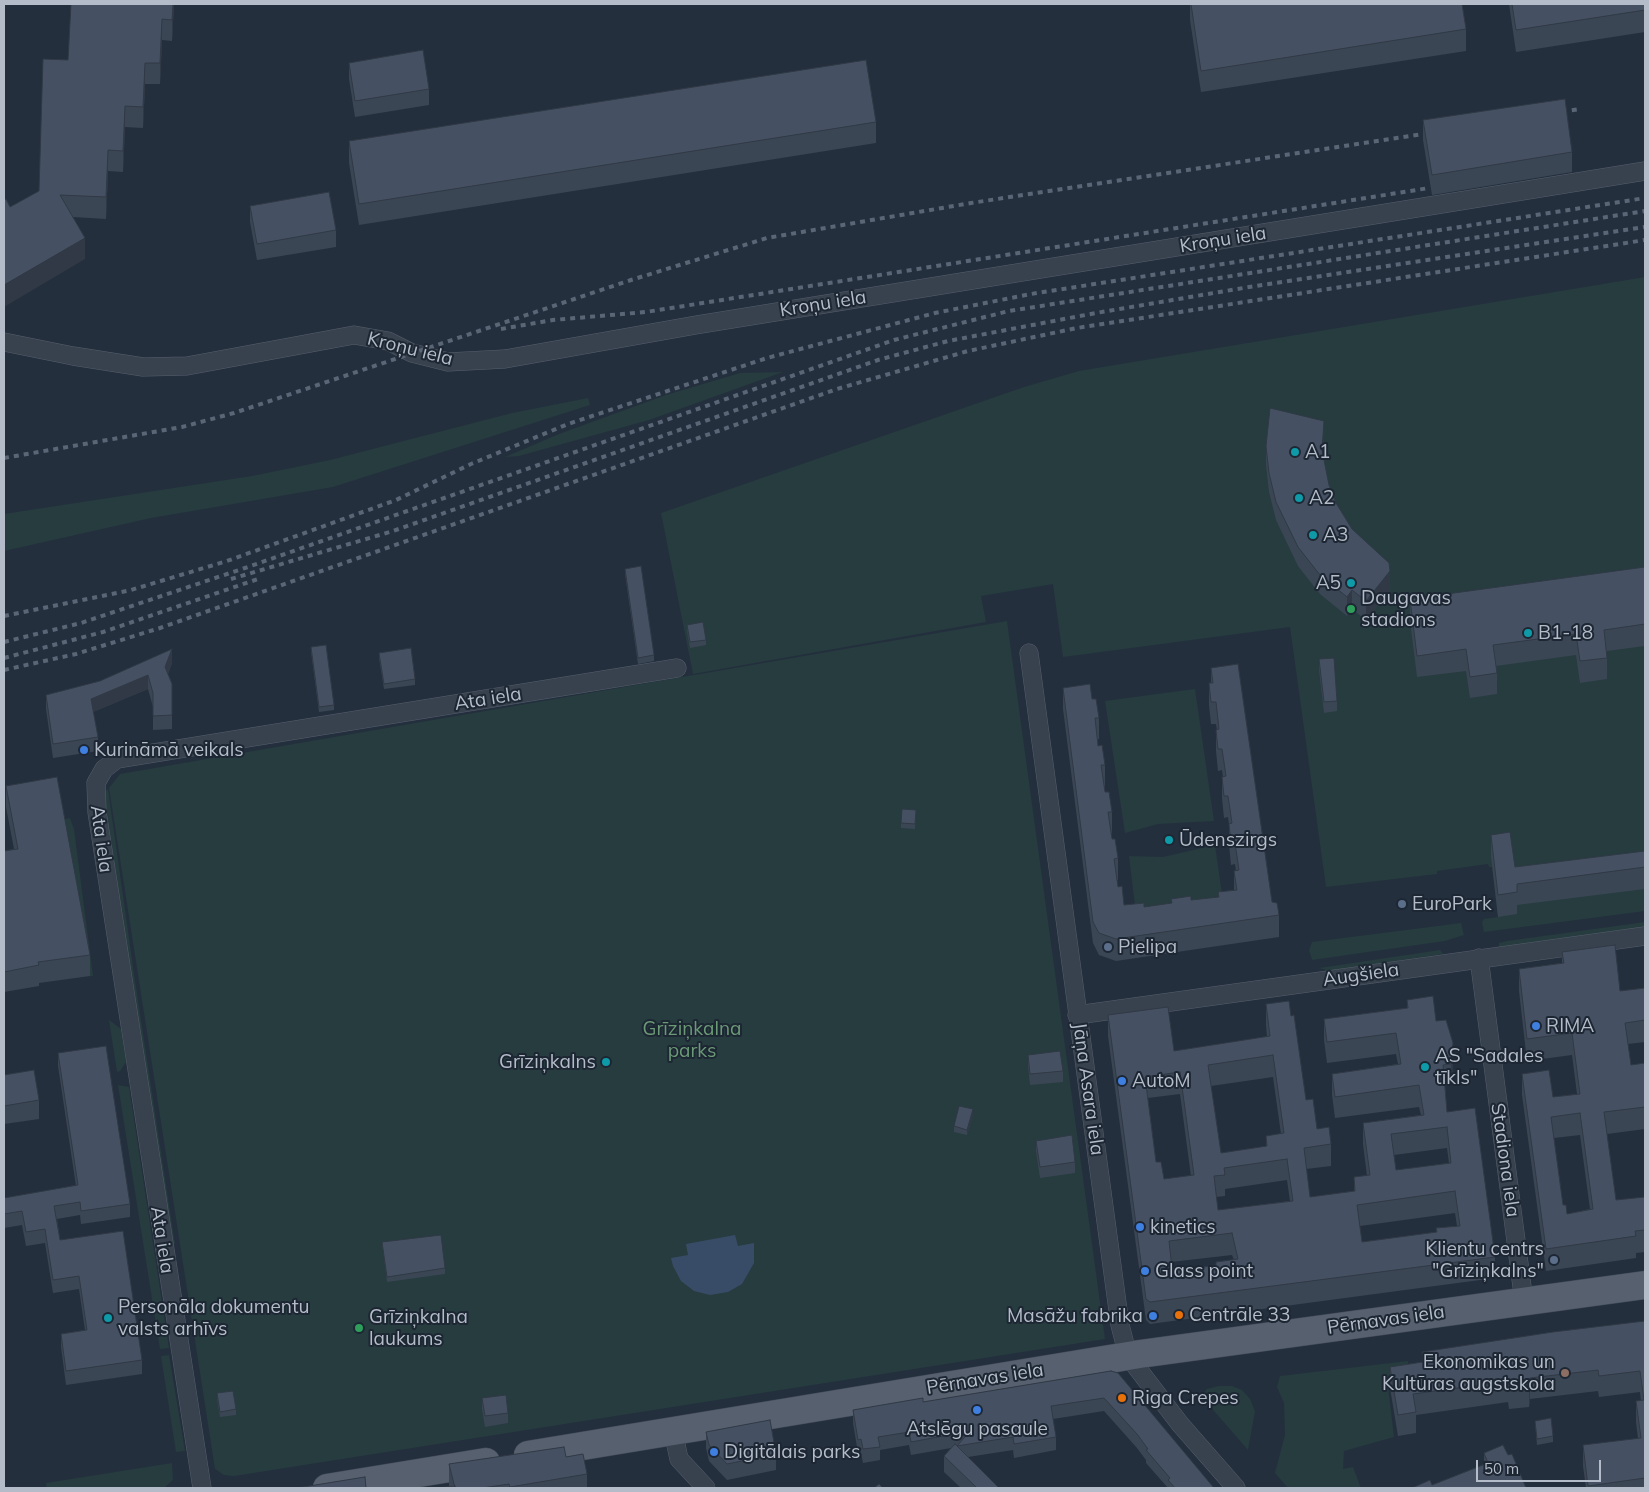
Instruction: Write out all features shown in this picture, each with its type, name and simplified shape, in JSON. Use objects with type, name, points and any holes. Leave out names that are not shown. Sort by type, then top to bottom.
[{"type":"main road","name":"Pērnavas iela","points":[[327,1488],[1128,1356],[1645,1285]]},
{"type":"street","name":"Kroņu iela","points":[[4,342],[73,356],[143,367],[187,366],[214,362],[354,335],[388,342],[412,354],[448,362],[506,359],[696,325],[1645,171]]},
{"type":"street","name":"Jāņa Asara iela","points":[[1028,653],[1120,1325],[1128,1356],[1180,1424],[1236,1488]]},
{"type":"street","name":"Ata iela","points":[[202,1488],[95,798],[96,783],[104,769],[118,760],[678,668]]},
{"type":"street","name":"Augšiela","points":[[1077,1015],[1645,936]]},
{"type":"street","name":"Stadiona iela","points":[[1479,958],[1524,1302]]},
{"type":"street","points":[[673,1431],[679,1459],[706,1488]]},
{"type":"green space","name":"Daugavas stadions","points":[[1645,277],[1645,911],[1484,932],[1482,922],[1484,919],[1498,917],[1492,867],[1489,867],[1488,864],[1437,871],[1437,874],[1326,887],[1290,627],[1063,657],[1053,584],[981,596],[986,622],[693,674],[661,513],[1024,387],[1079,371]]},
{"type":"green space","points":[[783,372],[649,420],[519,456],[505,457],[559,434],[666,395],[740,373]]},
{"type":"green space","points":[[588,398],[590,405],[333,487],[151,518],[4,551],[4,514],[252,476],[330,460],[512,413]]},
{"type":"green space","name":"Grīziņkalna parks","points":[[1007,621],[1105,1339],[234,1476],[224,1475],[215,1469],[109,788],[120,774]]},
{"type":"green space","points":[[1195,689],[1214,821],[1158,824],[1125,833],[1105,701]]},
{"type":"green space","points":[[108,789],[175,1244],[171,1242],[111,844],[104,793]]},
{"type":"green space","points":[[70,818],[74,829],[93,976],[90,976],[61,820]]},
{"type":"green space","points":[[1215,845],[1222,894],[1217,900],[1140,910],[1135,906],[1129,856],[1163,857]]},
{"type":"green space","points":[[1645,922],[1645,927],[1499,947],[1499,943],[1507,941]]},
{"type":"green space","points":[[1461,923],[1464,935],[1445,941],[1312,960],[1309,950],[1312,942]]},
{"type":"green space","points":[[1440,950],[1443,954],[1330,971],[1319,968]]},
{"type":"green space","points":[[109,1020],[121,1029],[126,1062],[120,1071],[117,1072]]},
{"type":"green space","points":[[118,1085],[129,1087],[169,1348],[160,1349]]},
{"type":"green space","points":[[169,1355],[185,1451],[176,1452],[161,1356]]},
{"type":"green space","points":[[1408,1361],[1409,1383],[1388,1386],[1394,1437],[1344,1451],[1343,1469],[1353,1467],[1361,1488],[1288,1488],[1275,1473],[1285,1435],[1284,1403],[1277,1387],[1280,1376]]},
{"type":"green space","points":[[1219,1386],[1232,1386],[1242,1390],[1250,1399],[1255,1411],[1248,1450],[1201,1396],[1207,1389]]},
{"type":"green space","points":[[172,1463],[173,1480],[164,1488],[47,1488],[46,1483]]},
{"type":"water","points":[[735,1235],[738,1246],[754,1243],[754,1263],[742,1284],[728,1292],[710,1295],[694,1291],[681,1281],[671,1258],[688,1255],[686,1244]]},
{"type":"building","points":[[71,4],[173,4],[172,20],[162,19],[160,63],[145,63],[143,107],[125,106],[123,151],[108,150],[106,197],[60,195],[85,238],[4,285],[4,200],[6,199],[10,207],[39,191],[43,59],[68,60]]},
{"type":"building","points":[[1191,4],[1462,4],[1466,29],[1201,71]]},
{"type":"building","points":[[1512,4],[1645,4],[1645,10],[1516,30]]},
{"type":"building","points":[[423,50],[429,89],[355,101],[349,63]]},
{"type":"building","points":[[866,60],[876,122],[359,204],[349,141]]},
{"type":"building","points":[[1565,99],[1572,152],[1432,175],[1423,120]]},
{"type":"building","points":[[329,192],[336,230],[257,244],[250,206]]},
{"type":"building","points":[[1270,408],[1324,421],[1322,450],[1329,485],[1336,503],[1352,529],[1389,563],[1390,571],[1366,601],[1352,590],[1347,597],[1320,575],[1298,547],[1276,502],[1269,473],[1266,446]]},
{"type":"building","points":[[641,566],[654,655],[638,658],[625,569]]},
{"type":"building","name":"B1-18","points":[[1645,567],[1645,624],[1604,630],[1607,658],[1580,661],[1576,634],[1493,645],[1497,673],[1470,677],[1466,649],[1417,656],[1410,599]]},
{"type":"building","points":[[703,622],[706,640],[690,642],[687,625]]},
{"type":"building","points":[[326,645],[334,705],[319,707],[311,647]]},
{"type":"building","points":[[411,648],[415,679],[384,684],[379,653]]},
{"type":"building","points":[[172,649],[165,667],[172,684],[172,715],[153,716],[153,693],[148,675],[91,699],[98,737],[53,744],[46,695],[100,681]]},
{"type":"building","points":[[1334,658],[1337,701],[1324,702],[1319,659]]},
{"type":"building","points":[[1238,664],[1272,902],[1277,903],[1279,915],[1116,939],[1099,933],[1093,922],[1063,688],[1090,684],[1092,699],[1096,699],[1099,718],[1095,718],[1098,746],[1102,745],[1105,765],[1101,765],[1105,792],[1109,792],[1112,812],[1108,812],[1112,839],[1115,839],[1118,858],[1114,859],[1118,887],[1122,886],[1124,905],[1144,903],[1144,907],[1172,903],[1171,899],[1191,896],[1191,900],[1219,897],[1218,892],[1237,890],[1234,871],[1239,870],[1235,843],[1231,843],[1229,824],[1232,823],[1228,796],[1224,796],[1222,777],[1226,776],[1222,749],[1218,749],[1216,730],[1219,729],[1216,702],[1211,702],[1209,683],[1213,683],[1211,668]]},
{"type":"building","points":[[57,777],[90,955],[38,962],[39,965],[4,972],[4,851],[18,849],[6,786]]},
{"type":"building","points":[[902,809],[916,810],[915,824],[901,823]]},
{"type":"building","points":[[1510,832],[1515,867],[1645,851],[1645,867],[1517,884],[1517,892],[1498,895],[1491,835]]},
{"type":"building","points":[[1615,945],[1620,991],[1645,988],[1645,1020],[1625,1023],[1631,1065],[1645,1063],[1645,1107],[1604,1112],[1616,1200],[1645,1197],[1645,1230],[1635,1231],[1636,1236],[1546,1249],[1522,1074],[1549,1070],[1553,1097],[1580,1094],[1572,1033],[1527,1039],[1519,969],[1564,963],[1562,952]],"holes":[[[1580,1113],[1593,1209],[1567,1214],[1566,1205],[1563,1205],[1551,1117]]]},
{"type":"building","points":[[1433,996],[1436,1021],[1446,1020],[1453,1043],[1451,1064],[1443,1065],[1447,1112],[1475,1108],[1495,1257],[1150,1302],[1146,1299],[1108,1015],[1168,1007],[1174,1051],[1270,1036],[1266,1004],[1289,1001],[1291,1016],[1294,1015],[1306,1100],[1313,1099],[1317,1129],[1329,1127],[1331,1144],[1304,1148],[1310,1197],[1355,1191],[1354,1177],[1370,1175],[1363,1123],[1424,1115],[1419,1085],[1335,1097],[1332,1074],[1401,1064],[1396,1033],[1327,1042],[1324,1019],[1408,1008],[1407,1000]],"holes":[[[1273,1055],[1284,1133],[1266,1136],[1267,1146],[1221,1153],[1208,1065]],[[1180,1072],[1194,1175],[1164,1179],[1161,1162],[1156,1162],[1145,1077]],[[1447,1127],[1451,1163],[1396,1170],[1391,1134]],[[1287,1159],[1293,1201],[1218,1210],[1214,1176],[1225,1175],[1224,1168]],[[1455,1191],[1460,1226],[1436,1228],[1437,1232],[1362,1242],[1357,1205]],[[1232,1233],[1238,1259],[1184,1270],[1183,1266],[1172,1268],[1169,1241]]]},
{"type":"building","points":[[106,1046],[130,1204],[81,1211],[80,1202],[54,1206],[60,1240],[123,1231],[142,1360],[66,1371],[61,1334],[87,1330],[79,1276],[53,1280],[45,1229],[26,1232],[22,1211],[4,1214],[4,1198],[78,1185],[58,1053]]},
{"type":"building","points":[[1060,1051],[1063,1071],[1030,1074],[1028,1055]]},
{"type":"building","points":[[34,1070],[39,1100],[4,1106],[4,1075]]},
{"type":"building","points":[[959,1106],[973,1109],[967,1130],[954,1126]]},
{"type":"building","points":[[1072,1135],[1075,1162],[1040,1167],[1036,1141]]},
{"type":"building","points":[[441,1235],[445,1268],[387,1277],[382,1242]]},
{"type":"building","points":[[1645,1321],[1645,1478],[1588,1486],[1583,1445],[1641,1438],[1636,1401],[1644,1400],[1640,1371],[1599,1376],[1598,1370],[1530,1378],[1529,1386],[1509,1388],[1508,1381],[1413,1394],[1416,1412],[1398,1415],[1390,1367],[1423,1362],[1422,1352],[1553,1332]]},
{"type":"building","points":[[1111,1371],[1118,1373],[1214,1488],[1175,1488],[1168,1480],[1170,1478],[1146,1450],[1148,1449],[1137,1434],[1104,1398],[1051,1406],[1056,1437],[1014,1444],[1013,1437],[957,1446],[970,1431],[911,1442],[909,1432],[878,1437],[880,1447],[863,1449],[861,1439],[858,1440],[853,1410],[923,1398],[923,1402]]},
{"type":"building","points":[[233,1391],[236,1409],[220,1412],[217,1393]]},
{"type":"building","points":[[506,1395],[508,1413],[485,1416],[482,1398]]},
{"type":"building","points":[[1551,1418],[1553,1436],[1537,1439],[1535,1421]]},
{"type":"building","points":[[770,1420],[776,1454],[727,1464],[709,1445],[706,1432]]},
{"type":"building","points":[[955,1444],[999,1488],[977,1488],[944,1456]]},
{"type":"building","points":[[1503,1445],[1508,1455],[1512,1454],[1526,1488],[1412,1488],[1430,1480],[1432,1485],[1488,1463],[1484,1453]]},
{"type":"building","points":[[564,1447],[566,1457],[583,1454],[587,1474],[510,1487],[509,1484],[482,1488],[455,1488],[449,1464]]},
{"type":"building","points":[[365,1477],[366,1488],[297,1488]]},
{"type":"building","points":[[879,1484],[883,1488],[874,1488]]},
{"type":"building","points":[[455,1486],[455,1488],[437,1488]]},
{"type":"railway","points":[[1552,113],[1580,109]]},
{"type":"railway","points":[[4,458],[182,427],[234,413],[631,280],[767,238],[971,203],[1436,132]]},
{"type":"railway","points":[[501,329],[553,320],[646,312],[1429,188]]},
{"type":"railway","points":[[4,616],[131,590],[227,561],[396,500],[471,464],[568,424],[767,358],[935,313],[1031,294],[1645,198]]},
{"type":"railway","points":[[4,642],[81,623],[245,568],[894,340],[1009,311],[1645,211]]},
{"type":"railway","points":[[231,579],[393,531],[878,360],[948,341],[1255,286],[1645,227]]},
{"type":"railway","points":[[4,670],[76,654],[160,628],[837,389],[968,351],[1077,328],[1645,240]]},
{"type":"railway","points":[[4,658],[103,632],[258,579]]},
{"type":"place","name":"A1","points":[[1295,452]]},
{"type":"place","name":"A2","points":[[1299,498]]},
{"type":"place","name":"A3","points":[[1313,535]]},
{"type":"place","name":"A5","points":[[1351,583]]},
{"type":"place","name":"Daugavas stadions","points":[[1351,609]]},
{"type":"place","name":"B1-18","points":[[1528,633]]},
{"type":"place","name":"Kurināmā veikals","points":[[84,750]]},
{"type":"place","name":"Ūdenszirgs","points":[[1169,840]]},
{"type":"place","name":"EuroPark","points":[[1402,904]]},
{"type":"place","name":"Pielipa","points":[[1108,947]]},
{"type":"place","name":"RIMA","points":[[1536,1026]]},
{"type":"place","name":"Grīziņkalns","points":[[606,1062]]},
{"type":"place","name":"AS \"Sadales tīkls\"","points":[[1425,1067]]},
{"type":"place","name":"AutoM","points":[[1122,1081]]},
{"type":"place","name":"kinetics","points":[[1140,1227]]},
{"type":"place","name":"Klientu centrs \"Grīziņkalns\"","points":[[1554,1260]]},
{"type":"place","name":"Glass point","points":[[1145,1271]]},
{"type":"place","name":"Centrāle 33","points":[[1179,1315]]},
{"type":"place","name":"Masāžu fabrika","points":[[1153,1316]]},
{"type":"place","name":"Personāla dokumentu valsts arhīvs","points":[[108,1318]]},
{"type":"place","name":"Grīziņkalna laukums","points":[[359,1328]]},
{"type":"place","name":"Ekonomikas un Kultūras augstskola","points":[[1565,1373]]},
{"type":"place","name":"Riga Crepes","points":[[1122,1398]]},
{"type":"place","name":"Atslēgu pasaule","points":[[977,1410]]},
{"type":"place","name":"Digitālais parks","points":[[714,1452]]}]
